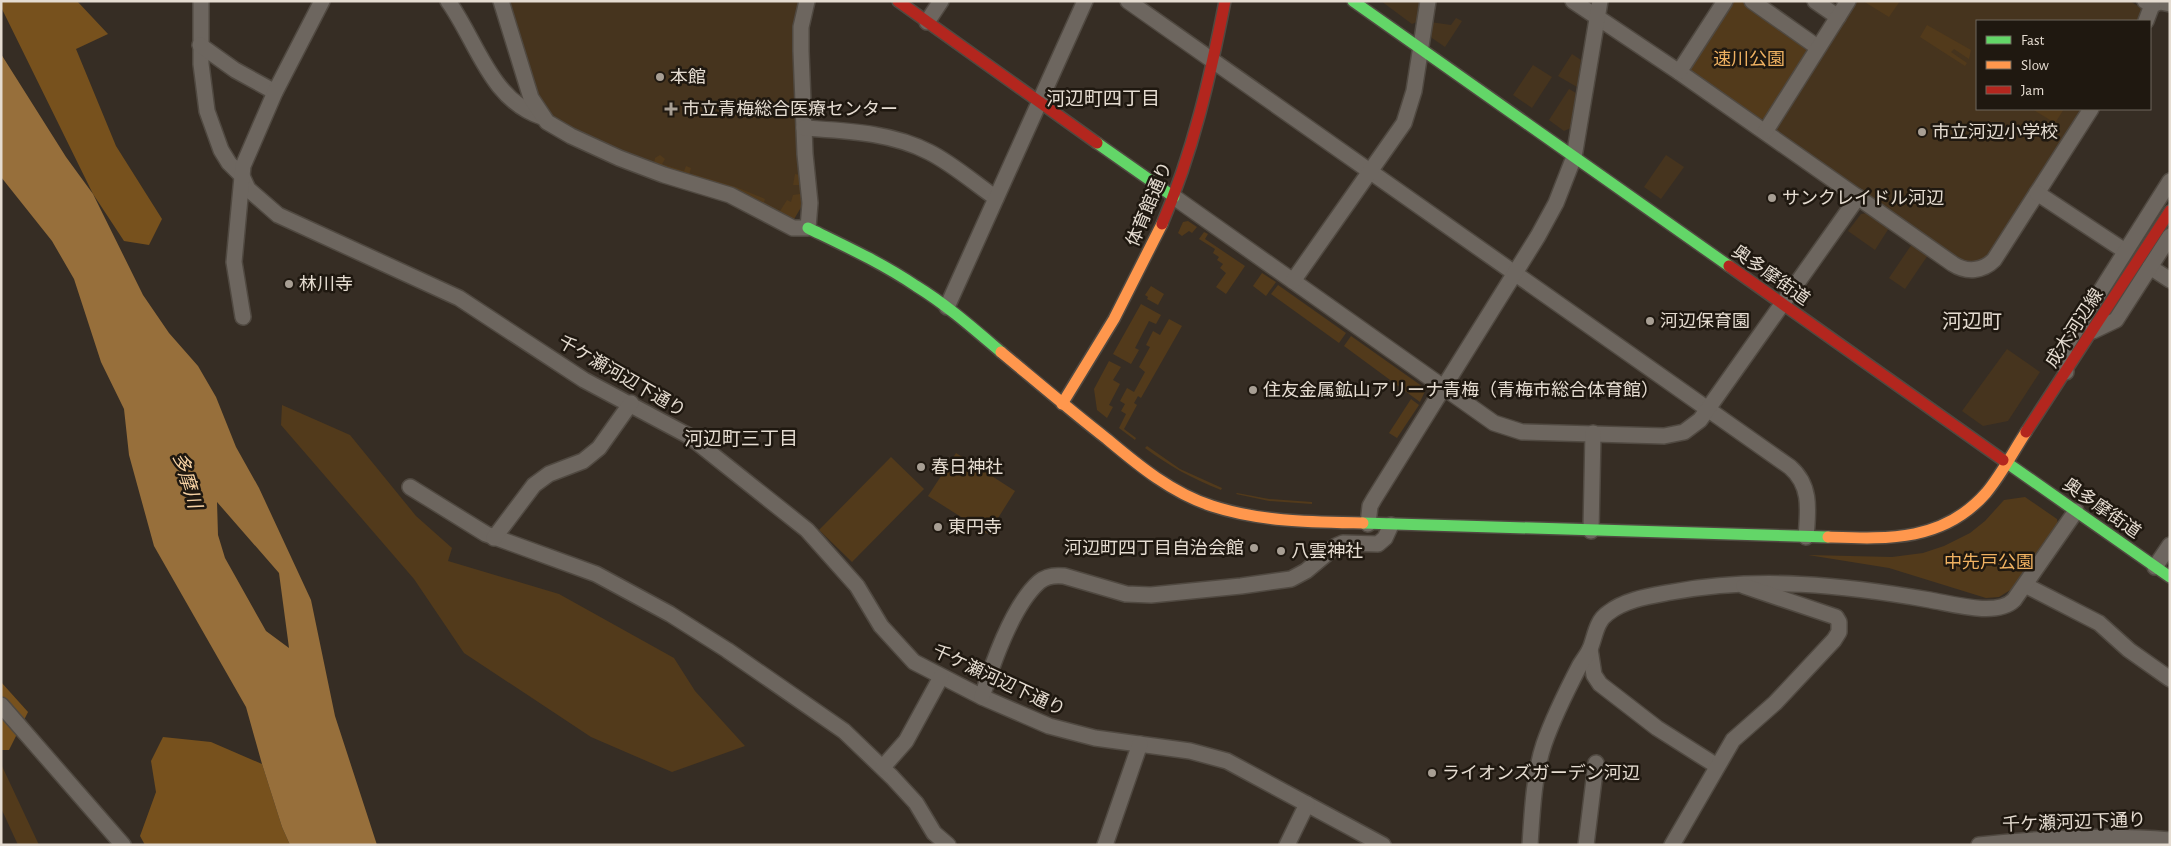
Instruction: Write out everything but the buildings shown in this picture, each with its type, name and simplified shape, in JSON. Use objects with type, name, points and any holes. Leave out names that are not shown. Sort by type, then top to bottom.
[{"type":"street","name":"千ケ瀬河辺下通り","points":[[201,1],[200,45],[207,111],[221,150],[242,176],[248,189],[278,215],[459,298],[584,380],[665,421],[709,450],[806,530],[857,586],[881,626],[914,662],[982,697],[1057,728],[1094,738],[1197,752],[1227,761],[1383,845]]},
{"type":"street","points":[[243,317],[234,262],[243,166],[275,92],[322,1]]},
{"type":"street","points":[[448,1],[489,74],[525,112],[543,118],[571,136],[619,158],[664,175],[730,195],[793,228],[808,228],[810,203],[804,128],[801,33],[807,1]]},
{"type":"street","points":[[501,1],[531,98],[543,118]]},
{"type":"street","points":[[898,1],[1444,388],[1494,423],[1507,429],[1522,432],[1676,435],[1694,427],[1708,410],[1858,197]]},
{"type":"street","points":[[927,22],[941,1]]},
{"type":"street","points":[[947,307],[1085,1]]},
{"type":"street","points":[[1128,1],[1790,467],[1801,478],[1808,500],[1806,537]]},
{"type":"street","name":"体育館通り","points":[[1062,404],[1080,376],[1131,285],[1174,197],[1194,138],[1213,61],[1225,1]]},
{"type":"street","name":"奥多摩街道","points":[[1353,1],[2170,577]]},
{"type":"street","points":[[1293,281],[1394,138],[1407,115],[1414,91],[1428,1]]},
{"type":"street","points":[[1573,1],[1679,72],[1956,266],[1971,270],[1979,269],[1994,260],[2090,110]]},
{"type":"street","points":[[1368,524],[1370,506],[1374,499],[1548,219],[1574,157],[1600,1]]},
{"type":"street","points":[[1679,72],[1726,1]]},
{"type":"street","points":[[1752,1],[1812,44],[1819,46]]},
{"type":"street","points":[[1815,1],[1838,17]]},
{"type":"street","points":[[1765,132],[1848,1]]},
{"type":"street","points":[[2146,20],[2148,3],[2165,2],[2170,4]]},
{"type":"street","points":[[200,45],[235,70],[275,92]]},
{"type":"street","points":[[804,128],[867,134],[908,143],[930,152],[996,198]]},
{"type":"street","points":[[2066,372],[2064,350],[2170,181]]},
{"type":"street","points":[[2037,194],[2125,251]]},
{"type":"street","name":"成木河辺線","points":[[808,228],[851,248],[892,271],[947,307],[1062,404],[1154,476],[1196,500],[1223,510],[1266,518],[1368,524],[1886,539],[1927,533],[1960,517],[1976,504],[1991,487],[2170,211]]},
{"type":"street","points":[[2092,332],[2116,320],[2170,236]]},
{"type":"street","points":[[2150,267],[2170,280]]},
{"type":"street","points":[[494,538],[534,485],[549,474],[583,461],[599,448],[631,403]]},
{"type":"street","points":[[1591,531],[1594,433]]},
{"type":"street","points":[[410,488],[494,538],[596,574],[699,631],[844,731],[883,767],[916,803],[934,833],[948,845]]},
{"type":"street","points":[[1530,845],[1544,745],[1580,664],[1590,650],[1600,622],[1606,614],[1618,607],[1649,596],[1704,586],[1774,582],[1824,585],[1992,609],[2008,605],[2025,585],[2076,511]]},
{"type":"street","points":[[982,697],[1000,644],[1031,591],[1046,578],[1054,575],[1064,576],[1134,594],[1151,595],[1241,586],[1291,578],[1306,571],[1342,543],[1378,544],[1385,538],[1391,525]]},
{"type":"street","points":[[2155,566],[2170,545]]},
{"type":"street","points":[[1672,845],[1733,740],[1775,703],[1830,646],[1839,632],[1839,622],[1836,617],[1738,584]]},
{"type":"street","points":[[2025,585],[2099,623],[2129,650],[2170,679]]},
{"type":"street","points":[[1590,650],[1594,675],[1600,684],[1657,728],[1717,766]]},
{"type":"street","points":[[883,767],[906,741],[941,676]]},
{"type":"street","points":[[1,705],[123,845]]},
{"type":"street","points":[[1105,845],[1140,744]]},
{"type":"street","points":[[1586,845],[1596,763]]},
{"type":"street","points":[[1287,845],[1307,804]]},
{"type":"street","name":"千ケ瀬河辺下通り","points":[[1979,845],[2044,840],[2131,837],[2170,840]]},
{"type":"shaded area","points":[[1,1],[77,1],[108,34],[76,49],[116,146],[162,219],[149,245],[124,241],[93,194],[1,7]]},
{"type":"shaded area","name":"市立青梅総合医療センター","points":[[508,1],[801,1],[803,202],[782,216],[583,135],[550,116],[539,103]]},
{"type":"shaded area","points":[[1381,1],[1421,1],[1419,21],[1412,24]]},
{"type":"shaded area","name":"市立河辺小学校","points":[[1855,1],[2130,1],[2141,8],[2143,14],[2139,20],[1976,20],[1976,110],[2082,110],[1987,257],[1979,262],[1962,263],[1776,133],[1776,126]]},
{"type":"shaded area","points":[[1456,18],[1462,21],[1445,47],[1432,38],[1429,31],[1430,22],[1451,25]]},
{"type":"shaded area","points":[[1572,54],[1581,60],[1577,87],[1558,76]]},
{"type":"shaded area","points":[[1533,65],[1552,77],[1532,108],[1513,95]]},
{"type":"shaded area","points":[[1569,89],[1576,93],[1571,128],[1564,131],[1549,120]]},
{"type":"shaded area","points":[[1666,155],[1684,167],[1661,199],[1644,187]]},
{"type":"shaded area","points":[[1867,213],[1889,228],[1875,250],[1848,231],[1861,214]]},
{"type":"shaded area","points":[[1912,244],[1928,255],[1905,289],[1889,278]]},
{"type":"shaded area","points":[[2007,349],[2040,372],[2008,421],[1983,426],[1962,411]]},
{"type":"shaded area","points":[[1,682],[28,712],[9,750],[1,750]]},
{"type":"shaded area","points":[[163,737],[211,742],[262,764],[282,827],[290,845],[145,845],[140,836],[156,792],[151,761]]},
{"type":"green space","name":"速川公園","points":[[1733,1],[1747,1],[1807,44],[1808,51],[1765,118],[1758,120],[1691,72],[1690,66]]},
{"type":"green space","points":[[1863,1],[1900,1],[1889,17]]},
{"type":"green space","points":[[1927,25],[1971,50],[1969,59],[1954,49],[1951,52],[1967,63],[1965,66],[1920,37]]},
{"type":"green space","points":[[2034,110],[2063,110],[2055,123]]},
{"type":"green space","points":[[660,155],[665,159],[662,164],[684,171],[686,166],[691,168],[689,175],[654,164],[655,158]]},
{"type":"green space","points":[[693,174],[736,187],[765,199],[764,202],[780,211],[787,200],[791,202],[793,195],[800,194],[799,185],[793,185],[795,174],[800,175],[803,204],[793,221],[692,176]]},
{"type":"green space","points":[[1188,221],[1197,227],[1192,233],[1189,231],[1182,236],[1178,233],[1183,222]]},
{"type":"green space","points":[[1204,232],[1208,234],[1205,239],[1245,266],[1226,294],[1216,287],[1226,273],[1220,268],[1223,264],[1217,260],[1219,257],[1213,253],[1215,249],[1199,239]]},
{"type":"green space","points":[[1262,273],[1276,282],[1266,296],[1253,286]]},
{"type":"green space","points":[[1278,285],[1346,333],[1339,343],[1271,294]]},
{"type":"green space","points":[[1151,286],[1164,294],[1158,305],[1147,299],[1148,297],[1145,295]]},
{"type":"green space","points":[[1141,304],[1161,315],[1156,324],[1149,321],[1135,348],[1139,350],[1131,364],[1113,354]]},
{"type":"green space","points":[[1169,319],[1182,326],[1141,398],[1138,396],[1134,403],[1137,405],[1124,429],[1136,438],[1135,440],[1119,428],[1126,414],[1121,411],[1125,404],[1120,401],[1127,388],[1134,392],[1145,372],[1139,367],[1150,347],[1146,345],[1153,331],[1160,335]]},
{"type":"green space","points":[[1351,336],[1426,389],[1420,402],[1344,346]]},
{"type":"green space","points":[[1109,361],[1121,367],[1113,380],[1120,384],[1109,405],[1113,407],[1107,418],[1097,410],[1094,389]]},
{"type":"green space","points":[[1411,399],[1419,405],[1397,438],[1389,433]]},
{"type":"green space","points":[[282,405],[350,435],[416,516],[452,548],[448,561],[559,594],[674,658],[695,691],[745,746],[672,772],[591,737],[464,653],[414,579],[281,425]]},
{"type":"green space","points":[[1147,446],[1180,469],[1222,488],[1221,490],[1191,477],[1172,466],[1145,448]]},
{"type":"green space","points":[[956,453],[1015,491],[988,534],[928,496]]},
{"type":"green space","points":[[891,457],[924,489],[852,562],[819,530]]},
{"type":"green space","points":[[1237,493],[1269,499],[1312,502],[1312,504],[1269,501]]},
{"type":"green space","name":"中先戸公園","points":[[2025,497],[2057,519],[2058,525],[2012,589],[1999,597],[1986,598],[1889,568],[1808,555],[1892,557],[1923,553],[1944,546],[1970,533],[1985,521],[2004,500]]},
{"type":"green space","points":[[1,764],[39,845],[18,845],[1,808]]},
{"type":"water","name":"多摩川","points":[[1,54],[66,157],[93,194],[143,295],[169,333],[198,366],[216,397],[236,447],[259,488],[311,600],[335,716],[377,845],[290,845],[282,827],[246,707],[154,546],[129,455],[124,409],[101,362],[74,279],[52,241],[1,177]],"holes":[[[217,502],[279,573],[289,648],[266,631],[225,558],[218,535]]]},
{"type":"traffic: fast","points":[[1353,1],[1729,266]]},
{"type":"traffic: fast","points":[[1097,143],[1174,197]]},
{"type":"traffic: fast","points":[[808,228],[863,255],[927,293],[1001,352]]},
{"type":"traffic: fast","points":[[2003,460],[2170,577]]},
{"type":"traffic: fast","points":[[1363,523],[1828,537]]},
{"type":"traffic: slow","points":[[1062,404],[1114,319],[1162,224]]},
{"type":"traffic: slow","points":[[1001,352],[1131,459],[1156,478],[1183,494],[1212,506],[1249,515],[1287,520],[1363,523]]},
{"type":"traffic: slow","points":[[1828,537],[1893,537],[1933,529],[1951,521],[1969,509],[1986,493],[2026,432]]},
{"type":"traffic: jam","points":[[898,1],[1097,143]]},
{"type":"traffic: jam","points":[[1162,224],[1183,170],[1200,114],[1225,1]]},
{"type":"traffic: jam","points":[[2026,432],[2170,211]]},
{"type":"traffic: jam","points":[[1729,266],[2003,460]]},
{"type":"place","name":"本館","points":[[660,77]]},
{"type":"place","name":"市立青梅総合医療センター","points":[[671,109]]},
{"type":"place","name":"市立河辺小学校","points":[[1922,132]]},
{"type":"place","name":"サンクレイドル河辺","points":[[1772,198]]},
{"type":"place","name":"林川寺","points":[[289,284]]},
{"type":"place","name":"河辺保育園","points":[[1650,321]]},
{"type":"place","name":"住友金属鉱山アリーナ青梅（青梅市総合体育館）","points":[[1253,390]]},
{"type":"place","name":"春日神社","points":[[921,467]]},
{"type":"place","name":"東円寺","points":[[938,527]]},
{"type":"place","name":"河辺町四丁目自治会館","points":[[1254,548]]},
{"type":"place","name":"八雲神社","points":[[1281,551]]},
{"type":"place","name":"ライオンズガーデン河辺","points":[[1432,773]]},
{"type":"district","name":"河辺町四丁目","points":[[1103,98]]},
{"type":"district","name":"河辺町","points":[[1972,321]]},
{"type":"district","name":"河辺町三丁目","points":[[741,438]]}]
